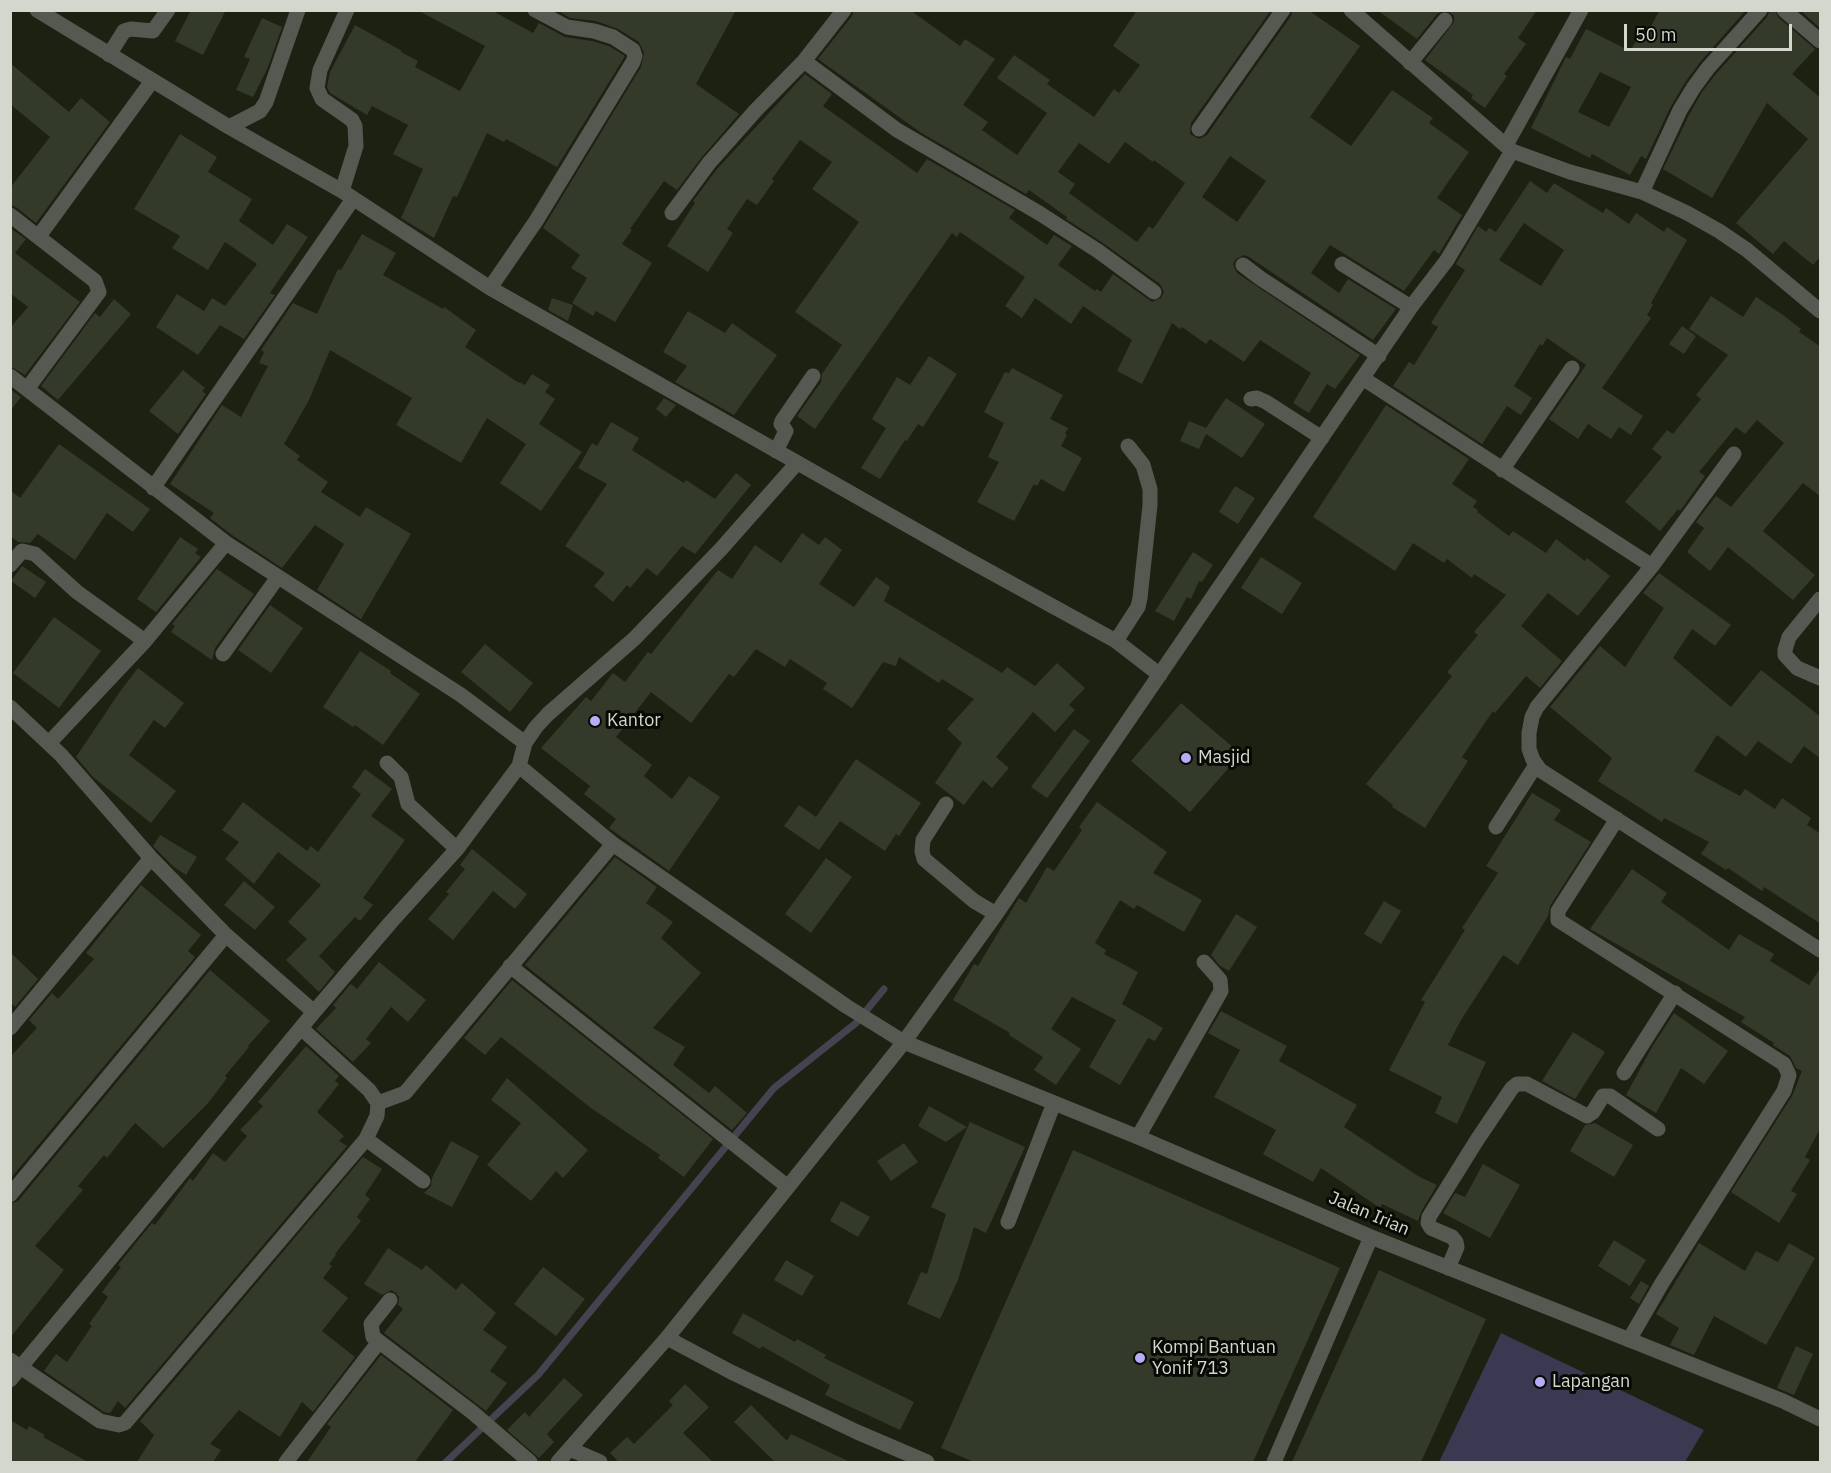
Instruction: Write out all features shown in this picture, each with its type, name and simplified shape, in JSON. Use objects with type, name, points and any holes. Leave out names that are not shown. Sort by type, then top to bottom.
[{"type":"street","points":[[37,10],[229,127],[348,195],[490,288],[1120,644],[1154,672]]},
{"type":"street","points":[[109,55],[124,31],[131,29],[153,31],[168,10]]},
{"type":"street","points":[[229,127],[260,111],[266,102],[298,10]]},
{"type":"street","points":[[153,488],[348,195],[356,147],[355,126],[352,120],[322,99],[317,88],[320,70],[347,10]]},
{"type":"street","points":[[490,288],[536,221],[635,56],[633,50],[613,37],[594,31],[567,27],[535,10]]},
{"type":"street","points":[[1199,129],[1283,10]]},
{"type":"street","points":[[1351,10],[1509,148],[1570,172],[1642,192],[1719,231],[1747,250],[1821,311]]},
{"type":"street","points":[[558,1462],[667,1338],[788,1187],[904,1041],[996,914],[1154,672],[1364,379],[1411,307],[1447,260],[1581,10]]},
{"type":"street","points":[[1642,192],[1680,110],[1694,87],[1760,10]]},
{"type":"street","points":[[1784,10],[1821,41]]},
{"type":"street","points":[[672,213],[709,163],[804,61],[836,13]]},
{"type":"street","points":[[1410,63],[1445,20]]},
{"type":"street","points":[[804,61],[897,130],[1039,213],[1098,251],[1154,292]]},
{"type":"street","points":[[39,237],[152,81]]},
{"type":"street","points":[[10,215],[95,280],[99,292],[27,389]]},
{"type":"street","points":[[1341,264],[1411,307]]},
{"type":"street","points":[[1243,265],[1379,356]]},
{"type":"street","points":[[1502,470],[1572,368]]},
{"type":"street","points":[[10,376],[226,543],[461,695],[525,743]]},
{"type":"street","points":[[776,451],[786,431],[781,424],[782,421],[813,376]]},
{"type":"street","points":[[1364,379],[1652,566]]},
{"type":"street","points":[[1251,399],[1257,398],[1266,402],[1322,438]]},
{"type":"street","points":[[1120,644],[1140,598],[1150,505],[1150,489],[1143,465],[1128,446]]},
{"type":"street","points":[[1734,454],[1652,566],[1538,707],[1532,717],[1529,748],[1540,770],[1821,950]]},
{"type":"street","points":[[10,1380],[16,1363],[391,922],[458,849],[519,766],[525,743],[548,714],[634,639],[721,549],[797,463]]},
{"type":"street","points":[[49,743],[145,640],[226,543]]},
{"type":"street","points":[[10,565],[22,550],[35,554],[77,592],[145,640]]},
{"type":"street","points":[[223,654],[278,577]]},
{"type":"street","points":[[1821,599],[1789,637],[1785,650],[1785,656],[1797,668],[1821,678]]},
{"type":"street","points":[[12,712],[49,743],[151,858],[226,934],[314,1012]]},
{"type":"street","points":[[387,763],[401,777],[408,804],[458,849]]},
{"type":"street","points":[[1496,827],[1536,765]]},
{"type":"street","name":"Jalan Irian","points":[[519,766],[613,844],[846,1006],[904,1041],[1448,1268],[1783,1401],[1821,1419]]},
{"type":"street","points":[[946,804],[923,840],[924,859],[974,901],[996,914]]},
{"type":"street","points":[[1617,819],[1558,911],[1558,920],[1675,993],[1784,1064],[1788,1069],[1788,1083],[1662,1283],[1629,1340]]},
{"type":"street","points":[[378,1103],[405,1093],[613,844]]},
{"type":"street","points":[[10,1028],[151,858]]},
{"type":"street","points":[[10,1195],[226,934]]},
{"type":"street","points":[[1138,1137],[1221,991],[1220,980],[1204,962]]},
{"type":"street","points":[[510,966],[788,1187]]},
{"type":"street","points":[[1624,1073],[1675,993]]},
{"type":"street","points":[[16,1363],[100,1421],[119,1425],[125,1423],[366,1139],[378,1116],[378,1103],[369,1090],[301,1028]]},
{"type":"street","points":[[1448,1268],[1457,1247],[1456,1242],[1431,1228],[1428,1223],[1429,1217],[1500,1106],[1517,1084],[1527,1084],[1587,1116],[1593,1112],[1603,1096],[1610,1096],[1658,1129]]},
{"type":"street","points":[[1008,1222],[1054,1102]]},
{"type":"street","points":[[366,1139],[423,1181]]},
{"type":"street","points":[[1274,1462],[1371,1236]]},
{"type":"street","points":[[390,1300],[371,1324],[373,1337],[378,1343],[472,1412],[530,1462]]},
{"type":"street","points":[[667,1338],[764,1388],[927,1462]]},
{"type":"street","points":[[286,1462],[378,1343]]},
{"type":"street","points":[[570,1449],[600,1462]]},
{"type":"shaded area","name":"Lapangan","points":[[1501,1333],[1704,1430],[1685,1462],[1439,1462]]},
{"type":"building","points":[[191,10],[226,10],[203,55],[175,41]]},
{"type":"building","points":[[417,10],[491,10],[533,33],[539,23],[565,37],[609,46],[625,56],[557,167],[506,139],[504,142],[487,133],[457,197],[453,196],[434,238],[401,218],[423,169],[393,154],[408,125],[372,106],[367,115],[330,93],[327,87],[330,72],[355,25],[418,61],[415,67],[460,91],[485,46]]},
{"type":"building","points":[[557,10],[736,10],[696,84],[739,114],[677,190],[664,181],[630,229],[632,230],[622,244],[652,263],[615,322],[596,311],[593,316],[572,303],[587,278],[571,268],[580,255],[543,228],[641,67],[644,53],[639,42],[618,29],[596,21],[570,18]]},
{"type":"building","points":[[854,10],[910,10],[960,46],[965,39],[995,59],[963,105],[988,122],[982,130],[1017,155],[1047,113],[997,78],[1014,55],[1050,80],[1047,84],[1094,117],[1114,89],[1119,93],[1140,65],[1113,46],[1137,10],[1271,10],[1191,123],[1190,134],[1199,139],[1207,135],[1293,10],[1308,10],[1360,46],[1310,117],[1351,146],[1392,90],[1433,118],[1429,123],[1469,152],[1437,198],[1462,215],[1439,254],[1434,250],[1404,291],[1330,245],[1311,273],[1339,293],[1348,279],[1396,309],[1373,340],[1249,257],[1244,255],[1236,259],[1233,264],[1237,273],[1360,355],[1335,389],[1327,384],[1309,413],[1293,403],[1311,373],[1260,340],[1244,362],[1210,339],[1206,344],[1182,327],[1180,329],[1172,323],[1142,384],[1117,371],[1132,340],[1083,306],[1071,324],[1035,298],[1022,318],[1005,306],[1025,277],[960,232],[957,237],[952,233],[815,429],[797,416],[821,382],[822,374],[842,345],[795,312],[859,222],[812,189],[832,162],[800,140],[772,179],[774,181],[757,205],[747,199],[727,229],[733,233],[708,272],[667,246],[695,203],[693,201],[717,169],[805,74],[832,94],[823,106],[917,173],[927,159],[1015,210],[1009,218],[1047,245],[1054,235],[1072,246],[1058,265],[1095,291],[1097,289],[1101,292],[1113,274],[1152,302],[1161,298],[1164,292],[1160,284],[1066,219],[1067,217],[1029,190],[1026,194],[920,132],[818,59],[852,16]],"holes":[[[1125,142],[1185,183],[1153,229],[1149,226],[1137,242],[1069,193],[1075,184],[1058,172],[1079,143],[1109,164]],[[1230,156],[1266,181],[1237,222],[1202,197]]]},
{"type":"building","points":[[1377,10],[1445,10],[1437,14],[1417,39]]},
{"type":"building","points":[[1447,10],[1537,10],[1518,38],[1526,44],[1504,74],[1507,76],[1485,108],[1471,98],[1473,95],[1425,60],[1454,22],[1454,16]]},
{"type":"building","points":[[1660,10],[1746,10],[1686,81],[1671,106],[1646,159],[1641,156],[1630,175],[1592,154],[1590,158],[1531,128],[1566,57],[1570,59],[1586,29],[1630,51],[1644,28],[1648,31]],"holes":[[[1600,72],[1631,87],[1609,127],[1578,112]]]},
{"type":"building","points":[[1770,10],[1775,10],[1778,17],[1815,49],[1792,74],[1821,98],[1821,256],[1813,265],[1784,241],[1773,254],[1736,223],[1808,139],[1767,103],[1712,198],[1663,169],[1702,92],[1767,17]]},
{"type":"building","points":[[1800,10],[1821,10],[1821,29]]},
{"type":"building","points":[[262,18],[282,27],[268,67],[253,97],[236,90],[250,59],[244,57]]},
{"type":"building","points":[[10,63],[69,112],[81,98],[110,122],[36,223],[10,205],[10,188],[50,137],[10,104]]},
{"type":"building","points":[[180,134],[217,157],[208,172],[252,199],[239,221],[273,245],[287,224],[308,237],[270,293],[275,295],[244,339],[220,325],[198,355],[156,327],[177,294],[204,311],[212,298],[225,306],[257,264],[225,242],[208,270],[172,248],[180,236],[134,209]]},
{"type":"building","points":[[1530,181],[1547,193],[1554,183],[1603,213],[1606,208],[1629,224],[1636,213],[1664,232],[1667,227],[1687,240],[1651,303],[1653,305],[1647,315],[1651,318],[1602,388],[1643,416],[1631,435],[1619,427],[1611,439],[1588,424],[1578,439],[1549,419],[1586,365],[1547,338],[1542,346],[1540,344],[1514,386],[1532,398],[1521,415],[1507,406],[1482,444],[1393,386],[1409,362],[1414,365],[1438,327],[1431,323],[1465,270],[1456,264],[1478,226],[1486,232],[1489,228],[1496,232]],"holes":[[[1524,223],[1564,250],[1541,286],[1499,260]]]},
{"type":"building","points":[[10,228],[26,239],[15,253],[80,302],[25,375],[10,366],[10,328],[28,307],[10,293]]},
{"type":"building","points":[[362,234],[396,253],[383,275],[443,309],[444,307],[476,330],[465,347],[519,383],[525,385],[532,374],[550,385],[545,392],[555,399],[539,424],[582,452],[541,511],[500,483],[526,444],[487,418],[461,463],[396,425],[412,398],[330,350],[309,400],[284,444],[300,456],[297,460],[328,482],[321,492],[360,517],[366,507],[411,534],[361,619],[317,590],[344,544],[315,525],[282,568],[232,535],[210,518],[214,513],[170,484],[222,405],[241,417],[268,366],[259,363],[264,352],[261,350],[293,303],[317,314],[338,269],[341,270]]},
{"type":"building","points":[[1711,296],[1743,317],[1756,297],[1783,315],[1801,329],[1799,332],[1821,347],[1821,497],[1803,483],[1763,531],[1815,575],[1793,600],[1728,547],[1710,571],[1687,552],[1704,528],[1696,522],[1716,496],[1731,507],[1784,443],[1757,420],[1745,434],[1736,427],[1699,472],[1705,476],[1680,511],[1678,509],[1660,531],[1625,502],[1662,457],[1652,449],[1667,430],[1673,434],[1701,399],[1696,395],[1728,355],[1689,329]]},
{"type":"building","points":[[552,298],[573,305],[568,321],[548,310]]},
{"type":"building","points":[[114,299],[131,314],[58,400],[41,386],[95,313],[100,317]]},
{"type":"building","points":[[688,311],[725,333],[732,323],[777,355],[734,415],[675,382],[687,366],[663,352]]},
{"type":"building","points":[[1682,326],[1696,336],[1684,354],[1669,344]]},
{"type":"building","points":[[929,356],[957,374],[923,427],[918,424],[880,479],[861,468],[886,428],[872,419],[897,377],[910,385]]},
{"type":"building","points":[[1012,368],[1063,395],[1050,419],[1068,428],[1061,446],[1082,458],[1064,492],[1041,479],[1037,486],[1034,484],[1014,521],[977,502],[999,462],[988,457],[1004,423],[984,412],[1005,372],[1009,373]]},
{"type":"building","points":[[183,370],[205,388],[202,391],[206,394],[178,434],[149,411]]},
{"type":"building","points":[[10,389],[21,397],[10,411]]},
{"type":"building","points":[[664,398],[676,405],[666,417],[656,409]]},
{"type":"building","points":[[1226,398],[1265,424],[1242,458],[1206,434],[1199,449],[1180,441],[1189,421],[1206,428]]},
{"type":"building","points":[[1386,405],[1469,459],[1452,484],[1477,501],[1473,507],[1478,510],[1477,512],[1509,536],[1513,531],[1546,553],[1556,539],[1585,561],[1587,558],[1610,576],[1578,616],[1548,593],[1521,626],[1562,661],[1540,688],[1526,676],[1495,713],[1493,711],[1462,757],[1468,761],[1425,828],[1392,807],[1393,805],[1366,784],[1452,676],[1447,672],[1478,635],[1474,632],[1506,595],[1474,574],[1472,578],[1447,559],[1444,563],[1413,543],[1395,571],[1313,517]]},
{"type":"building","points":[[611,422],[639,438],[632,450],[684,483],[686,480],[715,499],[736,473],[751,485],[695,554],[682,546],[657,576],[647,568],[630,588],[627,585],[613,602],[594,586],[605,573],[565,546],[607,484],[578,468],[592,443],[597,446]]},
{"type":"building","points":[[59,444],[150,509],[133,532],[107,513],[75,560],[38,534],[30,543],[18,542],[10,536],[10,490],[20,498]]},
{"type":"building","points":[[1235,486],[1255,498],[1238,524],[1219,512]]},
{"type":"building","points":[[802,533],[819,545],[825,537],[842,550],[819,584],[854,607],[876,577],[890,587],[884,601],[1002,673],[1007,667],[1035,686],[1057,663],[1085,688],[1069,705],[1075,710],[1055,732],[1033,712],[996,757],[1009,768],[992,788],[983,780],[964,805],[935,783],[962,743],[947,729],[974,699],[942,679],[939,683],[899,657],[896,666],[883,662],[852,708],[823,689],[827,683],[790,659],[785,667],[756,649],[734,677],[729,674],[691,723],[651,692],[616,737],[652,765],[644,776],[672,799],[689,776],[720,797],[669,871],[609,828],[616,819],[584,794],[590,786],[541,748],[586,697],[591,701],[613,673],[625,682],[648,652],[651,654],[718,570],[732,579],[755,545],[781,563]]},
{"type":"building","points":[[180,537],[198,549],[195,553],[201,557],[156,612],[137,599]]},
{"type":"building","points":[[1193,552],[1213,565],[1202,582],[1199,581],[1191,599],[1187,597],[1174,621],[1155,611]]},
{"type":"building","points":[[1261,557],[1302,583],[1282,614],[1241,588]]},
{"type":"building","points":[[22,566],[46,582],[35,598],[11,581]]},
{"type":"building","points":[[217,569],[254,594],[215,648],[212,660],[171,632],[175,626],[172,624]]},
{"type":"building","points":[[1659,573],[1731,625],[1715,646],[1692,629],[1673,658],[1731,707],[1761,670],[1821,717],[1821,759],[1804,746],[1791,764],[1758,741],[1746,757],[1717,735],[1694,771],[1740,796],[1745,789],[1775,809],[1782,798],[1811,818],[1807,825],[1821,834],[1821,924],[1764,887],[1762,891],[1728,868],[1726,870],[1701,854],[1709,842],[1664,818],[1662,822],[1598,781],[1612,758],[1550,707],[1600,646],[1625,667],[1664,608],[1643,593]]},
{"type":"building","points":[[270,605],[303,628],[271,673],[238,650]]},
{"type":"building","points":[[54,617],[101,651],[59,708],[13,673]]},
{"type":"building","points":[[485,644],[533,683],[510,712],[461,672]]},
{"type":"building","points":[[360,651],[391,671],[390,673],[420,694],[383,745],[355,725],[353,727],[323,707]]},
{"type":"building","points":[[138,668],[184,703],[165,728],[154,720],[129,755],[176,791],[151,823],[93,777],[76,757]]},
{"type":"building","name":"Masjid","points":[[1181,703],[1241,754],[1190,812],[1131,761]]},
{"type":"building","points":[[1074,729],[1090,741],[1047,798],[1031,787]]},
{"type":"building","points":[[856,759],[921,803],[899,836],[896,834],[885,851],[840,821],[819,850],[784,826],[799,805],[816,817]]},
{"type":"building","points":[[365,769],[392,789],[371,816],[405,840],[363,898],[373,905],[360,921],[355,917],[319,956],[335,972],[319,992],[286,960],[307,939],[288,922],[321,885],[278,852],[254,884],[225,859],[239,842],[222,830],[243,802],[307,851],[311,846],[318,852],[361,794],[352,787]]},
{"type":"building","points":[[1532,793],[1561,810],[1554,820],[1591,842],[1550,906],[1548,916],[1518,965],[1503,955],[1461,1020],[1448,1045],[1486,1062],[1457,1124],[1435,1113],[1442,1097],[1389,1070],[1425,1002],[1421,1000],[1465,930],[1462,928],[1498,873],[1486,866]]},
{"type":"building","points":[[1097,802],[1167,852],[1153,873],[1202,900],[1184,932],[1137,905],[1134,909],[1120,900],[1095,943],[1106,950],[1104,954],[1138,972],[1122,1004],[1163,1028],[1155,1041],[1148,1038],[1120,1085],[1089,1067],[1116,1020],[1072,997],[1051,1029],[1081,1049],[1056,1085],[1034,1070],[1043,1057],[1009,1035],[1010,1033],[953,1000],[974,964],[978,966],[1019,898],[1026,903],[1047,867],[1054,871],[1082,830],[1079,827]]},
{"type":"building","points":[[160,835],[197,857],[186,875],[174,867],[153,846]]},
{"type":"building","points":[[472,849],[527,894],[515,909],[493,891],[453,940],[428,919],[449,894],[446,892],[465,869],[460,865]]},
{"type":"building","points":[[615,857],[657,887],[646,903],[673,922],[661,938],[701,973],[653,1028],[685,1047],[673,1065],[709,1093],[715,1086],[747,1113],[732,1130],[525,965]]},
{"type":"building","points":[[826,858],[852,877],[811,933],[785,914]]},
{"type":"building","points":[[1632,869],[1667,893],[1661,902],[1729,950],[1739,934],[1774,954],[1770,961],[1809,985],[1821,967],[1821,1127],[1805,1157],[1810,1160],[1791,1191],[1797,1194],[1779,1223],[1731,1192],[1792,1096],[1802,1071],[1796,1068],[1790,1056],[1773,1045],[1774,1043],[1741,1022],[1745,1017],[1590,929]]},
{"type":"building","points":[[244,881],[275,907],[255,930],[224,905]]},
{"type":"building","points":[[141,885],[201,935],[188,951],[195,957],[10,1179],[10,1057],[37,1028],[29,1020],[52,993],[58,999],[94,959],[86,953]]},
{"type":"building","points":[[1384,901],[1401,911],[1381,944],[1364,934]]},
{"type":"building","points":[[1236,914],[1257,927],[1229,971],[1219,965],[1211,955]]},
{"type":"building","points":[[10,952],[38,979],[15,1007],[10,1002]]},
{"type":"building","points":[[379,962],[426,1000],[408,1022],[391,1007],[366,1039],[371,1043],[353,1062],[316,1029],[336,1008],[333,1005],[349,986],[351,984],[357,989]]},
{"type":"building","points":[[210,970],[270,1021],[225,1076],[227,1078],[209,1102],[163,1148],[135,1123],[107,1158],[104,1155],[78,1186],[83,1190],[35,1246],[64,1270],[10,1338],[10,1204],[18,1201]]},
{"type":"building","points":[[512,980],[713,1139],[684,1177],[658,1158],[660,1155],[591,1108],[501,1037],[485,1055],[464,1038]]},
{"type":"building","points":[[1221,1011],[1287,1046],[1279,1061],[1357,1105],[1344,1127],[1418,1176],[1437,1185],[1418,1221],[1382,1204],[1380,1208],[1321,1168],[1313,1182],[1263,1154],[1276,1130],[1214,1097],[1240,1050],[1208,1033]]},
{"type":"building","points":[[1674,1013],[1728,1051],[1704,1084],[1681,1068],[1656,1113],[1626,1095],[1652,1047]]},
{"type":"building","points":[[1573,1032],[1605,1052],[1575,1099],[1542,1081]]},
{"type":"building","points":[[306,1046],[339,1076],[335,1081],[339,1084],[317,1112],[344,1136],[339,1141],[347,1146],[125,1408],[118,1401],[110,1413],[104,1412],[44,1371],[56,1354],[67,1362],[92,1326],[89,1324],[108,1297],[102,1292],[121,1267],[118,1265],[152,1223],[155,1225],[190,1178],[193,1181],[213,1153],[225,1162],[247,1136],[240,1130],[263,1106],[258,1102]]},
{"type":"building","points":[[507,1078],[588,1150],[563,1178],[556,1171],[531,1201],[487,1165],[521,1123],[491,1100]]},
{"type":"building","points":[[929,1106],[967,1127],[946,1142],[918,1126]]},
{"type":"building","points":[[970,1122],[1025,1147],[986,1233],[974,1227],[958,1280],[940,1319],[907,1304],[921,1272],[927,1274],[946,1214],[931,1207]]},
{"type":"building","points":[[1595,1123],[1633,1145],[1614,1177],[1570,1151],[1585,1125]]},
{"type":"building","points":[[451,1141],[479,1156],[452,1207],[424,1193],[431,1186],[432,1178]]},
{"type":"building","points":[[904,1143],[918,1162],[891,1181],[877,1161]]},
{"type":"building","name":"Kompi Bantuan Yonif 713","points":[[1073,1150],[1340,1268],[1253,1462],[974,1462],[941,1448]]},
{"type":"building","points":[[363,1157],[382,1169],[365,1195],[370,1199],[357,1217],[361,1221],[335,1254],[329,1264],[332,1266],[323,1278],[348,1298],[322,1331],[355,1357],[313,1412],[302,1402],[280,1437],[239,1410],[210,1444],[221,1450],[213,1462],[137,1462],[154,1435],[140,1421]]},
{"type":"building","points":[[1483,1164],[1520,1185],[1490,1238],[1443,1213],[1455,1193],[1465,1197]]},
{"type":"building","points":[[841,1201],[870,1217],[858,1237],[830,1221]]},
{"type":"building","points":[[1614,1240],[1646,1260],[1630,1286],[1598,1266]]},
{"type":"building","points":[[1699,1243],[1745,1271],[1756,1251],[1778,1262],[1789,1243],[1815,1258],[1766,1345],[1714,1316],[1694,1355],[1670,1345],[1679,1328],[1656,1314]]},
{"type":"building","points":[[388,1248],[422,1270],[426,1265],[456,1290],[462,1283],[496,1313],[483,1330],[507,1347],[490,1371],[507,1383],[486,1411],[384,1333],[403,1309],[398,1305],[399,1297],[391,1290],[382,1295],[364,1284]]},
{"type":"building","points":[[786,1260],[814,1276],[802,1296],[774,1280]]},
{"type":"building","points":[[543,1267],[585,1299],[556,1336],[514,1304]]},
{"type":"building","name":"Kompi Bantuan Yonif 713","points":[[1379,1270],[1486,1319],[1421,1462],[1292,1462]]},
{"type":"building","points":[[1641,1281],[1649,1286],[1639,1304],[1630,1298]]},
{"type":"building","points":[[743,1313],[795,1342],[797,1339],[826,1355],[824,1358],[914,1402],[900,1430],[825,1395],[830,1385],[762,1346],[760,1349],[732,1333]]},
{"type":"building","points":[[1796,1346],[1813,1354],[1794,1395],[1777,1388]]},
{"type":"building","points":[[381,1355],[453,1410],[415,1462],[307,1462],[331,1427],[327,1424]]},
{"type":"building","points":[[564,1378],[583,1395],[547,1434],[554,1442],[539,1458],[507,1430],[525,1412],[529,1417]]},
{"type":"building","points":[[685,1384],[709,1407],[683,1433],[713,1462],[615,1462],[617,1460],[610,1453],[627,1437],[634,1444],[673,1405],[669,1401]]},
{"type":"building","points":[[751,1405],[787,1441],[791,1434],[850,1462],[775,1462],[734,1422]]},
{"type":"building","points":[[10,1420],[27,1430],[29,1426],[45,1435],[43,1437],[88,1462],[10,1462]]},
{"type":"waterway","points":[[446,1462],[538,1375],[774,1088],[856,1023],[884,989]]},
{"type":"place","name":"Kantor","points":[[595,721]]},
{"type":"place","name":"Masjid","points":[[1186,758]]},
{"type":"place","name":"Kompi Bantuan Yonif 713","points":[[1140,1358]]},
{"type":"place","name":"Lapangan","points":[[1540,1382]]}]
